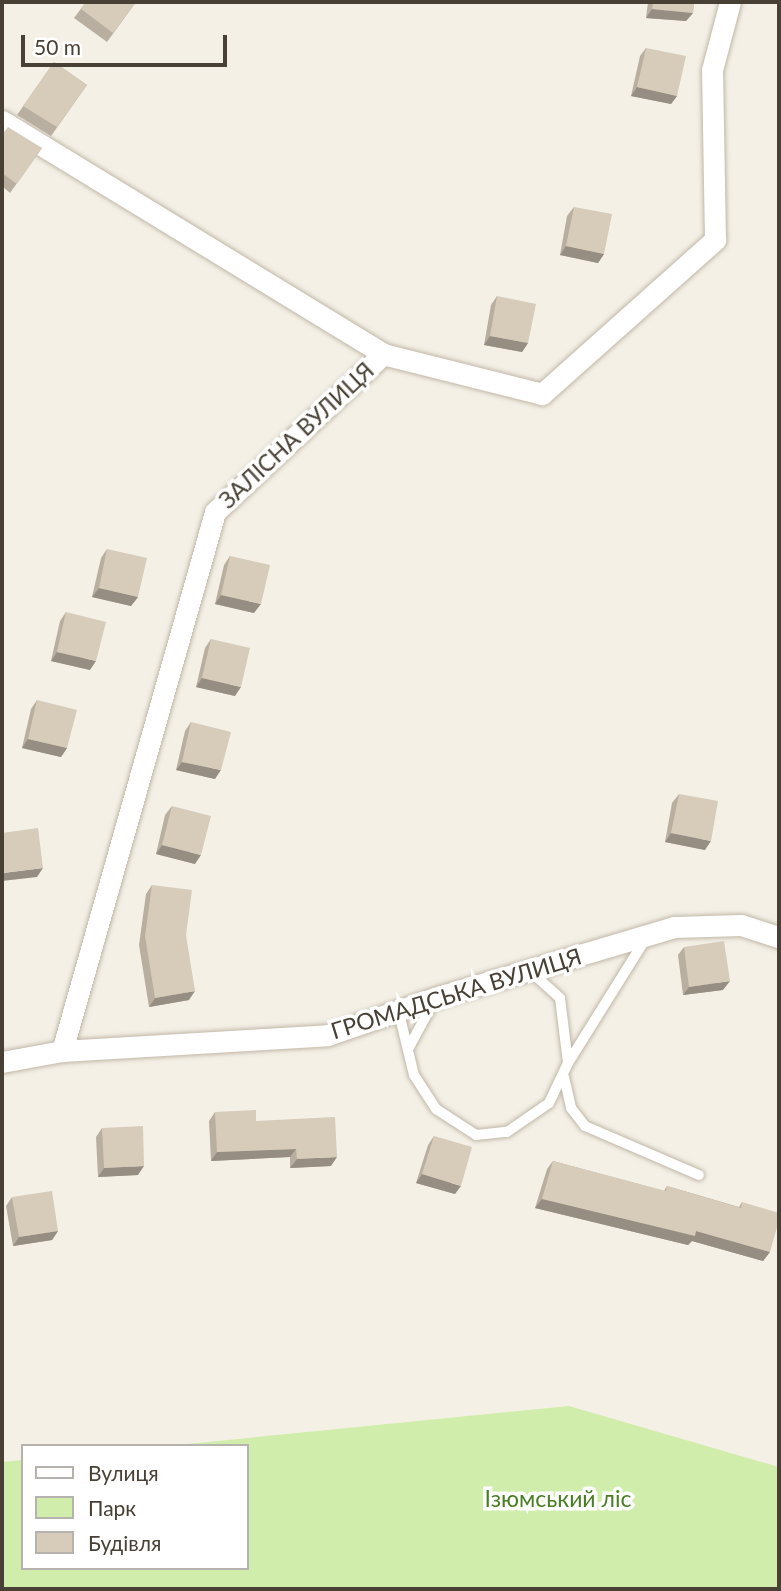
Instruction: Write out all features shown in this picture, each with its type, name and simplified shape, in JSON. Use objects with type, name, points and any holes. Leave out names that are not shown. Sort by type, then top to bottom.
[{"type":"street","name":"ЗАЛІСНА ВУЛИЦЯ","points":[[62,1051],[215,512],[383,354],[542,394],[715,240],[712,70],[730,2]]},
{"type":"street","points":[[2,121],[383,354]]},
{"type":"street","name":"ГРОМАДСЬКА ВУЛИЦЯ","points":[[2,1062],[62,1051],[328,1035],[373,1017],[527,970],[647,935],[701,923],[741,925],[779,937]]},
{"type":"lane","points":[[398,1009],[424,1095],[436,1109],[476,1135],[507,1132],[549,1103],[564,1077],[568,1063],[647,935]]},
{"type":"lane","points":[[527,970],[552,987],[560,998],[568,1063]]},
{"type":"lane","points":[[408,1049],[416,1028],[438,997]]},
{"type":"lane","points":[[373,1017],[392,1024],[408,1049]]},
{"type":"lane","points":[[564,1077],[571,1108],[585,1126],[699,1175]]},
{"type":"green space","name":"Ізюмський ліс","points":[[569,1406],[779,1467],[779,1589],[2,1589],[2,1462],[21,1460],[21,1570],[248,1570],[248,1444],[187,1444]]},
{"type":"building","points":[[86,2],[136,2],[113,33],[81,9]]},
{"type":"building","points":[[653,2],[694,2],[693,13],[652,9]]},
{"type":"building","points":[[646,48],[686,56],[677,96],[637,87]]},
{"type":"building","points":[[54,62],[87,85],[57,127],[23,106]]},
{"type":"building","points":[[8,127],[42,148],[17,184],[2,173],[2,135]]},
{"type":"building","points":[[574,207],[612,214],[604,254],[566,246]]},
{"type":"building","points":[[497,296],[536,304],[528,343],[490,336]]},
{"type":"building","points":[[107,549],[147,558],[138,597],[99,588]]},
{"type":"building","points":[[230,556],[270,565],[261,604],[221,595]]},
{"type":"building","points":[[66,612],[106,622],[96,661],[57,652]]},
{"type":"building","points":[[211,639],[250,648],[241,687],[202,678]]},
{"type":"building","points":[[37,700],[77,710],[67,748],[28,739]]},
{"type":"building","points":[[191,722],[231,732],[221,770],[182,762]]},
{"type":"building","points":[[679,794],[718,801],[711,841],[671,833]]},
{"type":"building","points":[[172,806],[211,816],[201,855],[162,845]]},
{"type":"building","points":[[38,828],[43,868],[3,873],[2,833]]},
{"type":"building","points":[[152,885],[192,890],[186,935],[195,991],[155,998],[145,936]]},
{"type":"building","points":[[724,941],[730,981],[689,987],[684,947]]},
{"type":"building","points":[[256,1110],[256,1121],[335,1117],[337,1157],[297,1159],[296,1149],[217,1152],[215,1112]]},
{"type":"building","points":[[143,1126],[144,1166],[104,1168],[102,1128]]},
{"type":"building","points":[[434,1136],[472,1147],[461,1186],[422,1174]]},
{"type":"building","points":[[553,1161],[666,1191],[667,1186],[741,1208],[742,1202],[779,1213],[770,1252],[696,1231],[695,1236],[542,1199]]},
{"type":"building","points":[[52,1191],[58,1231],[19,1237],[12,1197]]}]
